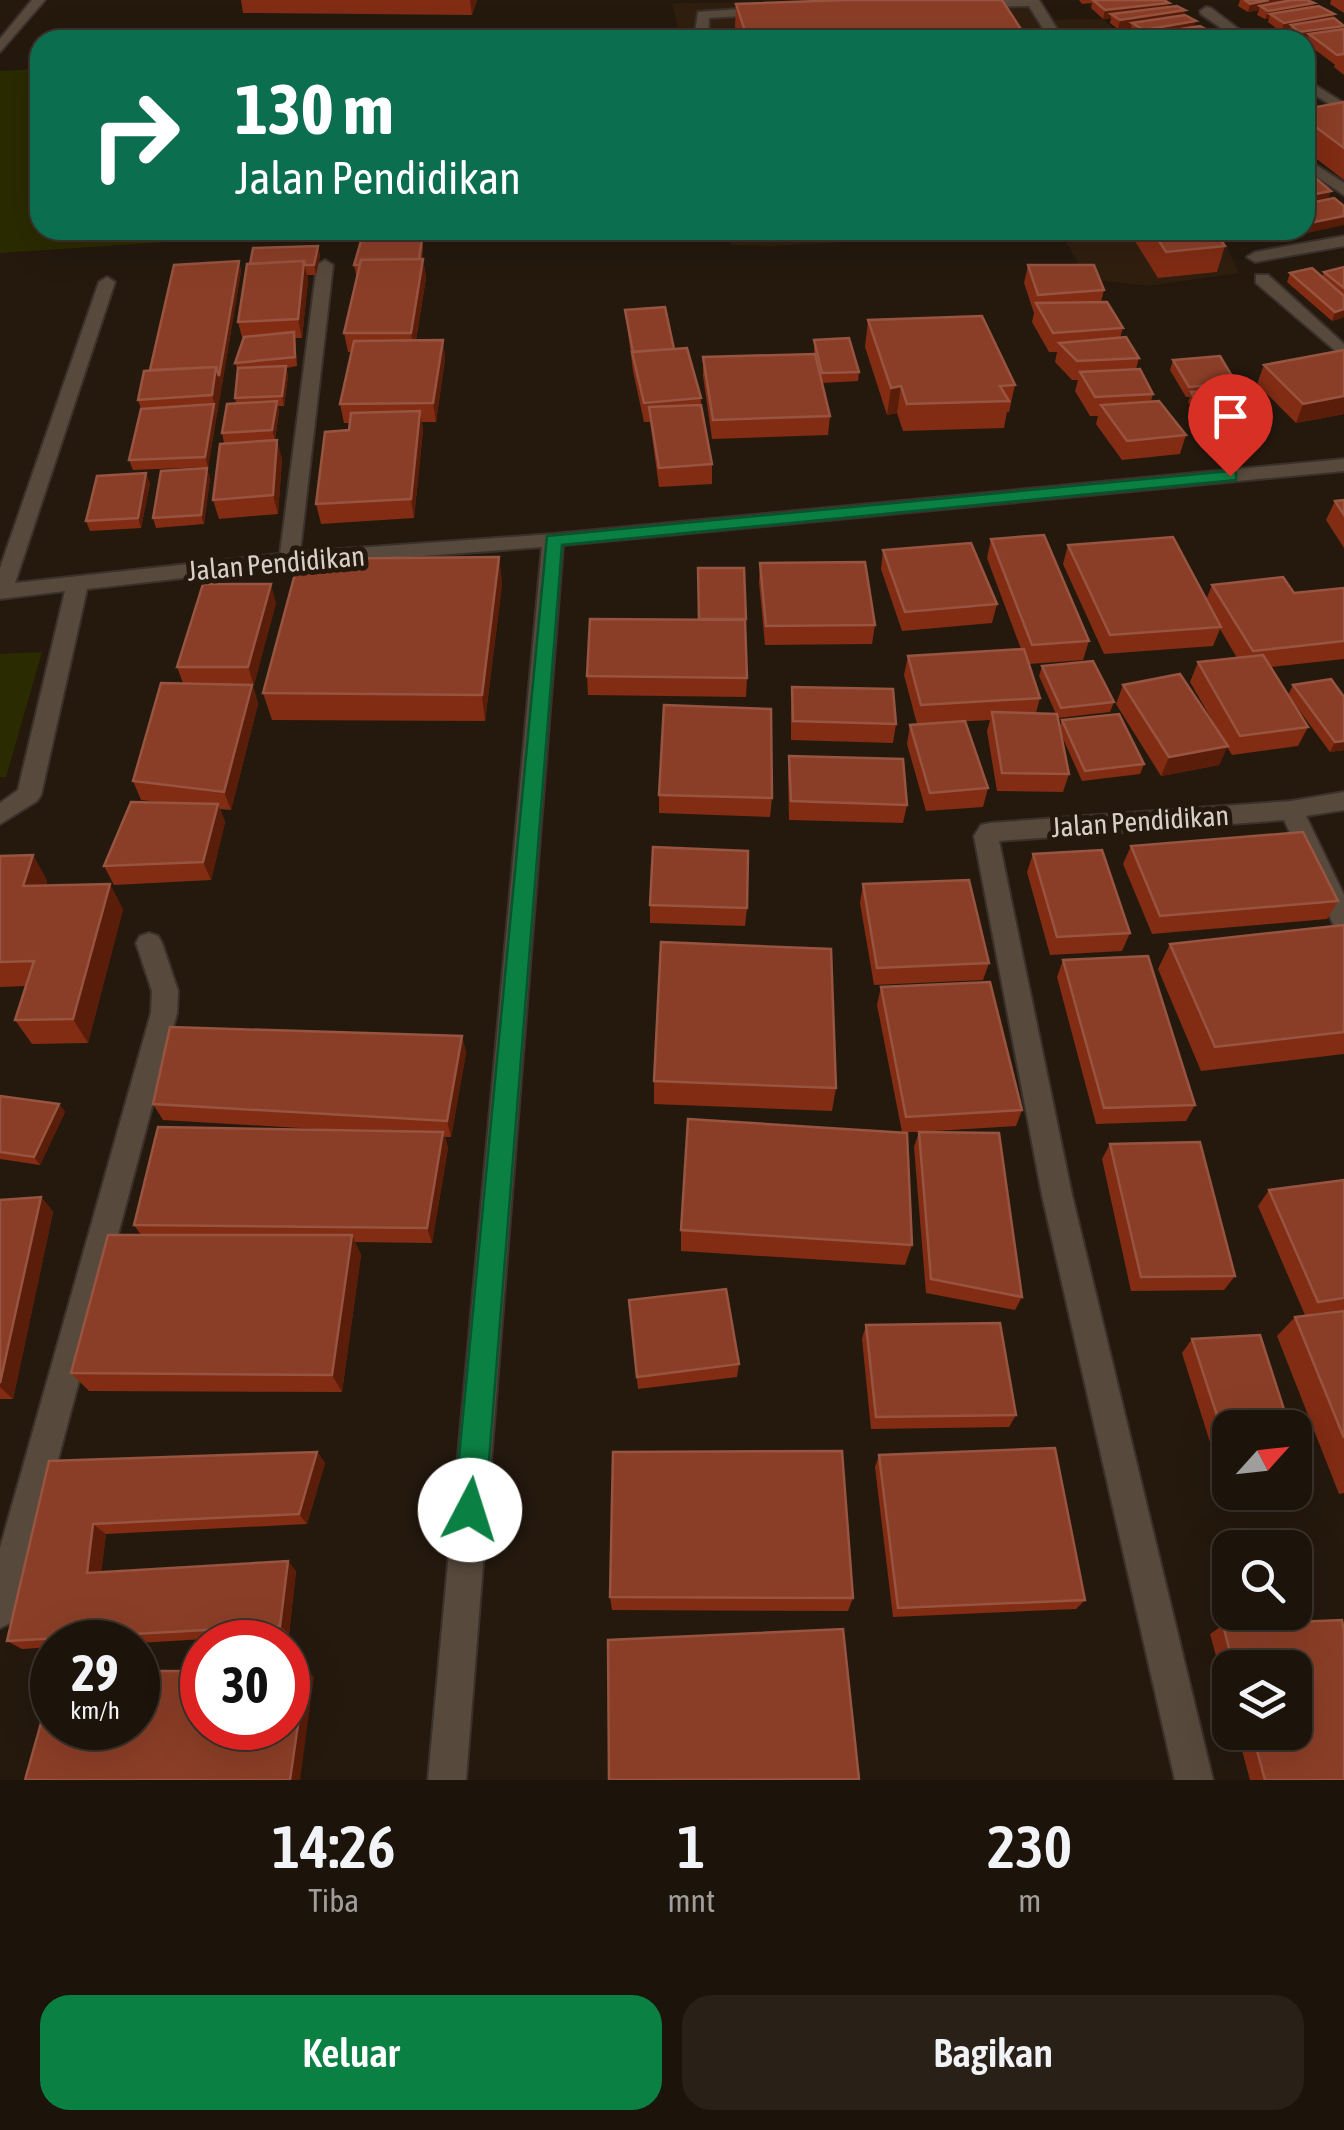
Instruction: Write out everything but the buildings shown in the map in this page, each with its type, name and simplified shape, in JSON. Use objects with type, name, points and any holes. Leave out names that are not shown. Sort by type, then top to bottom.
[{"type":"street","points":[[0,48],[40,0]]},
{"type":"street","points":[[958,5],[1033,1],[1051,30]]},
{"type":"street","points":[[701,30],[702,15],[787,11]]},
{"type":"street","points":[[1206,11],[1232,30]]},
{"type":"street","points":[[1315,89],[1344,109]]},
{"type":"street","points":[[1322,94],[1344,91]]},
{"type":"street","points":[[1315,169],[1344,190]]},
{"type":"street","points":[[1255,257],[1344,240]]},
{"type":"street","points":[[289,559],[325,265]]},
{"type":"street","points":[[1262,280],[1344,353]]},
{"type":"street","points":[[1,592],[107,282]]},
{"type":"street","name":"Jalan Pendidikan","points":[[1,592],[289,559],[553,540],[1344,465]]},
{"type":"street","points":[[447,1780],[553,540]]},
{"type":"street","points":[[0,815],[29,794],[78,582]]},
{"type":"street","name":"Jalan Pendidikan","points":[[1194,1780],[1056,1195],[986,838],[990,832],[1291,810],[1344,801]]},
{"type":"street","points":[[1291,810],[1344,921]]},
{"type":"street","points":[[0,1610],[164,1013],[165,990],[149,943]]},
{"type":"shaded area","points":[[1028,2],[1044,20],[1104,19],[1114,30],[679,30],[672,3]]},
{"type":"shaded area","points":[[30,70],[30,240],[197,240],[0,253],[0,71]]},
{"type":"shaded area","points":[[730,240],[887,240],[772,246],[731,245]]},
{"type":"shaded area","points":[[1065,240],[1224,240],[1239,273],[1149,286],[1087,279]]},
{"type":"shaded area","points":[[42,652],[6,777],[0,777],[0,654]]},
{"type":"route","points":[[470,1510],[553,540],[1230,476]]}]
